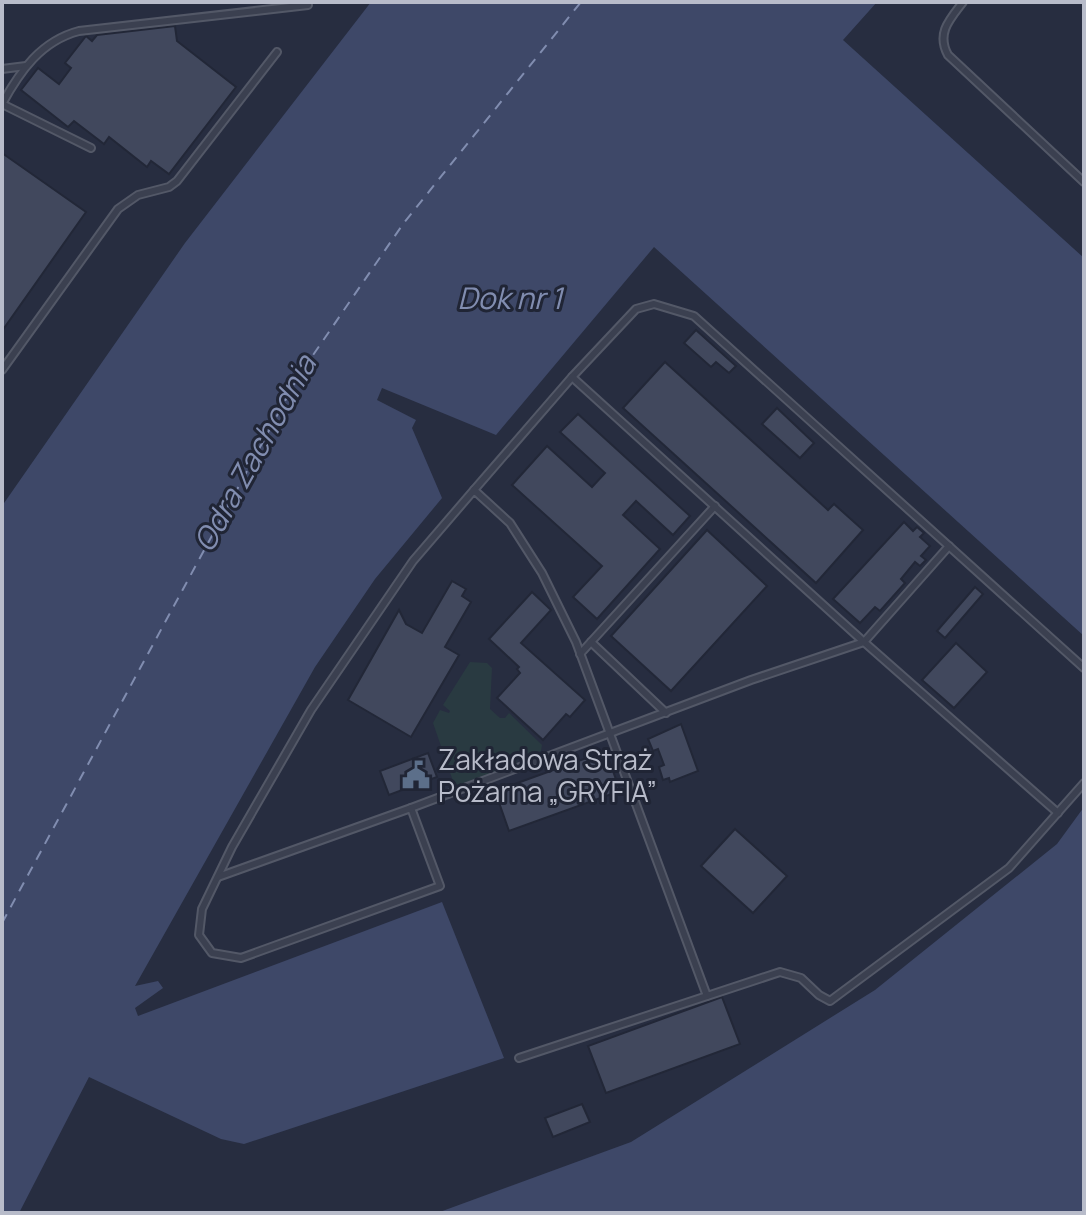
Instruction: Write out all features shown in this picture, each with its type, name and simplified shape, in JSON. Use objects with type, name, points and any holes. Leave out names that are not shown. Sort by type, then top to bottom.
[{"type":"lane","points":[[963,2],[944,31],[943,45],[948,55],[1084,182]]},
{"type":"lane","points":[[91,148],[2,104],[26,66],[52,43],[79,31],[308,5]]},
{"type":"lane","points":[[2,370],[118,209],[138,195],[174,184],[277,52]]},
{"type":"lane","points":[[2,69],[26,66]]},
{"type":"lane","points":[[411,808],[440,886],[241,958],[212,953],[199,935],[202,909],[232,847],[311,710],[413,561],[572,377],[636,309],[654,304],[676,308],[694,316],[1084,668]]},
{"type":"lane","points":[[572,377],[1058,813]]},
{"type":"lane","points":[[474,490],[510,523],[542,573],[580,654],[707,996]]},
{"type":"lane","points":[[580,654],[715,506]]},
{"type":"lane","points":[[218,877],[751,680],[864,642],[949,546]]},
{"type":"lane","points":[[591,642],[666,713]]},
{"type":"lane","points":[[519,1058],[780,972],[801,978],[830,1001],[1009,868],[1084,783]]},
{"type":"shaded area","points":[[470,662],[487,663],[492,668],[490,709],[500,718],[505,718],[509,713],[542,745],[541,751],[517,759],[517,764],[458,785],[454,784],[433,723],[440,710],[449,713],[443,705]]},
{"type":"water","points":[[371,2],[877,2],[843,40],[1084,258],[1084,636],[654,247],[496,435],[382,388],[377,400],[416,420],[412,428],[442,498],[375,579],[315,667],[135,986],[158,981],[163,988],[135,1008],[138,1016],[442,902],[504,1058],[244,1144],[221,1139],[89,1077],[19,1213],[2,1213],[2,506],[185,243]]},
{"type":"water","points":[[1084,807],[1084,1213],[437,1213],[631,1142],[875,990],[1057,844]]},
{"type":"building","points":[[175,26],[177,41],[236,87],[169,174],[151,161],[147,167],[109,137],[104,144],[74,121],[68,127],[21,90],[38,68],[59,84],[71,68],[65,63],[86,36],[92,41],[97,35]]},
{"type":"building","points":[[2,153],[86,212],[2,331]]},
{"type":"building","points":[[696,330],[736,366],[729,373],[716,362],[711,367],[684,343]]},
{"type":"building","points":[[665,362],[828,510],[834,504],[863,530],[816,583],[623,408]]},
{"type":"building","points":[[777,408],[814,443],[800,458],[762,424]]},
{"type":"building","points":[[578,414],[690,516],[673,535],[636,501],[623,515],[660,549],[597,619],[573,597],[602,566],[512,485],[547,446],[592,487],[605,473],[560,432]]},
{"type":"building","points":[[904,522],[913,531],[917,527],[924,533],[920,537],[930,546],[921,556],[926,560],[920,566],[915,562],[901,579],[905,583],[880,611],[875,607],[860,623],[833,599]]},
{"type":"building","points":[[707,530],[767,586],[671,691],[611,636]]},
{"type":"building","points":[[452,581],[466,589],[462,596],[471,602],[445,647],[459,655],[411,737],[348,700],[399,610],[406,624],[422,633]]},
{"type":"building","points":[[975,587],[983,594],[945,638],[937,631]]},
{"type":"building","points":[[532,592],[551,610],[521,643],[585,700],[570,717],[566,714],[543,740],[497,698],[520,673],[519,667],[489,639]]},
{"type":"building","points":[[956,643],[987,672],[954,708],[922,680]]},
{"type":"building","points":[[681,724],[698,771],[670,782],[669,778],[663,780],[659,767],[664,765],[658,749],[653,751],[648,739]]},
{"type":"building","points":[[606,751],[620,791],[509,831],[495,791]]},
{"type":"building","points":[[428,753],[437,777],[389,795],[380,771]]},
{"type":"building","points":[[735,829],[787,876],[753,913],[701,866]]},
{"type":"building","points":[[722,997],[740,1044],[606,1093],[588,1046]]},
{"type":"building","points":[[582,1104],[590,1122],[553,1137],[545,1118]]},
{"type":"ferry route","points":[[2,923],[298,377],[403,224],[581,2]]},
{"type":"place","name":"Zakładowa Straż Pożarna „GRYFIA”","points":[[416,775]]},
{"type":"water label","name":"Dok nr 1","points":[[510,297]]},
{"type":"water label","name":"Odra Zachodnia","points":[[254,453]]}]
